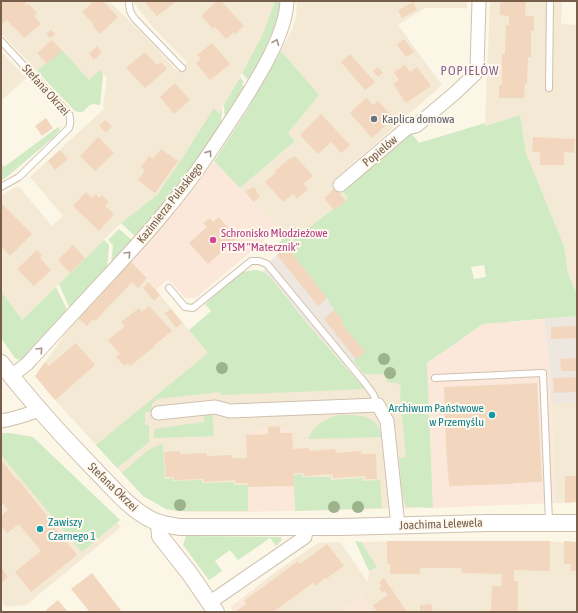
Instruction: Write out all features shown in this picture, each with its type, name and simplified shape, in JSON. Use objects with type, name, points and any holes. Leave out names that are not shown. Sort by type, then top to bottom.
[{"type":"street","name":"Kazimierza Pułaskiego","points":[[11,376],[27,364],[148,232],[186,185],[257,80],[281,29],[285,18],[287,1]]},
{"type":"street","name":"Popielów","points":[[340,184],[406,128],[416,126],[455,93],[474,74],[477,68],[479,1]]},
{"type":"street","name":"Stefana Okrzei","points":[[1,363],[63,437],[120,496],[139,512],[159,524]]},
{"type":"street","points":[[158,413],[215,407],[230,411],[378,405],[387,421],[398,526]]},
{"type":"street","points":[[1,421],[39,410]]},
{"type":"street","name":"Joachima Lelewela","points":[[159,524],[179,526],[398,526],[487,523],[577,523]]},
{"type":"street","points":[[159,524],[160,536],[190,574],[213,607],[305,536],[306,526]]},
{"type":"lane","points":[[129,1],[129,8],[133,16],[182,68]]},
{"type":"lane","points":[[549,88],[550,1]]},
{"type":"lane","name":"Stefana Okrzei","points":[[1,41],[69,114],[71,123],[69,128],[19,177],[1,188]]},
{"type":"lane","points":[[169,288],[185,307],[193,308],[251,261],[259,261],[267,264],[373,394],[378,405]]},
{"type":"lane","points":[[435,378],[543,374],[549,522]]},
{"type":"shaded area","points":[[1,1],[109,1],[142,33],[177,71],[187,63],[152,26],[134,3],[137,1],[275,1],[262,36],[219,114],[185,154],[157,195],[121,223],[22,320],[1,291],[1,196],[14,188],[19,187],[52,226],[63,216],[30,177],[105,108],[103,107],[107,78],[100,70],[89,80],[62,51],[37,71],[1,33]]},
{"type":"shaded area","points":[[297,1],[467,1],[467,8],[425,8],[398,25],[442,85],[333,181],[348,198],[291,241],[240,188],[295,141],[288,134],[318,95],[281,51],[296,18]]},
{"type":"shaded area","points":[[490,1],[562,1],[561,24],[577,25],[577,295],[568,273],[564,246],[526,153],[520,115],[485,126]]},
{"type":"shaded area","points":[[1,51],[26,78],[1,101]]},
{"type":"shaded area","points":[[214,161],[279,228],[197,297],[186,299],[168,279],[156,290],[147,277],[130,261],[174,212]]},
{"type":"shaded area","points":[[287,247],[327,298],[343,321],[341,323],[365,352],[346,367],[310,327],[270,277],[263,272],[267,264]]},
{"type":"shaded area","points":[[130,261],[147,278],[208,353],[155,397],[382,367],[401,386],[416,508],[295,511],[292,433],[288,433],[287,426],[285,429],[280,429],[280,426],[250,431],[248,512],[177,511],[166,509],[143,496],[35,376],[70,327]]},
{"type":"shaded area","points":[[577,316],[577,402],[551,403],[551,378],[544,319]]},
{"type":"shaded area","points":[[544,319],[551,378],[555,503],[433,508],[427,363],[483,324]]},
{"type":"shaded area","points":[[577,402],[577,502],[555,503],[551,403]]},
{"type":"shaded area","points":[[280,426],[280,429],[285,429],[285,426],[288,426],[288,433],[292,433],[295,511],[248,512],[246,435],[250,434],[250,431]]},
{"type":"shaded area","points":[[1,434],[39,447],[121,527],[26,605],[6,607],[1,600]]},
{"type":"shaded area","points":[[340,542],[368,582],[369,571],[377,567],[361,542],[577,542],[577,612],[372,612],[362,596],[341,612],[252,612],[242,598],[277,571],[318,543]]},
{"type":"shaded area","points":[[362,596],[372,612],[341,612]]},
{"type":"shaded area","points":[[242,598],[252,612],[234,612],[230,607]]},
{"type":"green space","points":[[275,1],[280,1],[273,31],[249,81],[242,73],[262,36]]},
{"type":"green space","points":[[61,49],[89,80],[100,70],[103,74],[100,105],[90,105],[82,112],[75,111],[37,71],[46,63],[47,64]]},
{"type":"green space","points":[[281,51],[319,95],[288,133],[295,141],[240,188],[214,161],[246,112]]},
{"type":"green space","points":[[240,77],[244,82],[242,84],[245,87],[225,119],[224,105]]},
{"type":"green space","points":[[214,108],[219,114],[222,109],[221,124],[173,196],[137,238],[121,223],[157,195]]},
{"type":"green space","points":[[520,115],[526,153],[564,246],[568,273],[577,295],[577,316],[483,324],[427,363],[433,508],[407,507],[402,491],[399,458],[406,457],[400,394],[401,386],[397,383],[387,382],[384,374],[364,374],[353,361],[364,351],[341,323],[343,321],[327,298],[287,247],[279,253],[279,243],[282,240],[275,232],[279,228],[291,241],[348,198],[343,192],[411,133],[419,143],[485,123],[485,126]],"holes":[[[484,265],[486,277],[474,279],[471,267]]]},
{"type":"green space","points":[[58,127],[60,129],[55,136],[1,181],[1,163],[4,167]]},
{"type":"green space","points":[[119,229],[133,241],[111,266],[113,245],[108,240]]},
{"type":"green space","points":[[104,240],[109,245],[107,268],[70,309],[59,284]]},
{"type":"green space","points":[[257,270],[270,277],[310,327],[365,389],[221,395],[220,392],[157,399],[152,404],[152,412],[145,412],[145,425],[149,425],[149,442],[117,468],[96,445],[208,353],[189,330],[211,311],[205,304],[231,281],[243,272]]},
{"type":"green space","points":[[56,287],[68,312],[22,359],[19,360],[15,358],[1,338],[1,291],[22,320]]},
{"type":"green space","points":[[212,412],[214,436],[154,438],[154,429],[204,422],[204,413]]},
{"type":"green space","points":[[340,415],[362,416],[372,420],[379,428],[382,437],[308,439],[317,426],[321,423]]},
{"type":"green space","points":[[1,433],[33,437],[120,520],[82,552],[1,455]]},
{"type":"green space","points":[[163,444],[165,479],[173,478],[173,481],[202,480],[202,483],[234,482],[234,485],[248,485],[248,511],[177,511],[166,509],[143,496],[122,473],[152,448]]},
{"type":"green space","points":[[302,474],[302,477],[330,477],[331,480],[362,478],[363,481],[380,480],[382,508],[295,511],[294,475]]},
{"type":"green space","points":[[186,536],[281,537],[282,540],[276,546],[270,538],[238,560],[230,550],[215,561],[222,571],[209,580],[183,545]]},
{"type":"green space","points":[[355,541],[361,542],[377,567],[369,571]]},
{"type":"building","points":[[1,1],[28,1],[25,4],[26,6],[29,4],[37,13],[34,16],[41,24],[24,38],[7,20],[1,25]]},
{"type":"building","points":[[94,1],[103,1],[118,17],[100,34],[92,25],[94,24],[82,12]]},
{"type":"building","points":[[144,1],[177,1],[157,16]]},
{"type":"building","points":[[217,1],[221,1],[244,26],[236,34],[234,32],[226,39],[215,27],[213,29],[201,16]]},
{"type":"building","points":[[503,1],[526,1],[525,16],[534,16],[534,31],[531,31],[531,57],[528,57],[527,84],[525,84],[524,98],[499,98],[499,85],[502,85],[502,54],[505,54],[506,25],[509,25],[509,16],[500,15],[500,3],[503,3]]},
{"type":"building","points":[[413,2],[417,10],[402,18],[398,10]]},
{"type":"building","points":[[51,30],[55,34],[51,38],[46,34]]},
{"type":"building","points":[[404,39],[414,52],[406,57],[397,45]]},
{"type":"building","points":[[52,40],[62,51],[47,64],[37,53]]},
{"type":"building","points":[[212,43],[230,64],[210,80],[196,63],[201,59],[197,55]]},
{"type":"building","points":[[97,46],[102,52],[94,60],[89,54]]},
{"type":"building","points":[[145,52],[157,65],[161,62],[167,69],[145,88],[126,68]]},
{"type":"building","points":[[350,54],[375,82],[365,90],[341,62]]},
{"type":"building","points":[[405,65],[410,72],[417,67],[431,86],[406,103],[393,84],[399,80],[394,72]]},
{"type":"building","points":[[378,67],[383,73],[378,77],[373,71]]},
{"type":"building","points":[[175,83],[190,100],[174,114],[160,97]]},
{"type":"building","points":[[366,98],[373,105],[378,101],[394,118],[372,138],[350,113]]},
{"type":"building","points":[[321,114],[350,145],[341,153],[331,142],[318,154],[300,135]]},
{"type":"building","points":[[46,118],[53,128],[42,136],[35,126]]},
{"type":"building","points":[[105,120],[112,126],[106,133],[99,126]]},
{"type":"building","points":[[98,137],[114,153],[95,171],[80,156]]},
{"type":"building","points":[[533,137],[575,139],[574,153],[564,152],[564,165],[540,165],[540,152],[532,152]]},
{"type":"building","points":[[161,149],[178,161],[155,193],[138,180],[145,170],[141,167],[149,156],[153,159]]},
{"type":"building","points":[[60,150],[68,159],[55,170],[48,161]]},
{"type":"building","points":[[295,156],[313,176],[303,184],[308,189],[297,199],[293,194],[283,202],[265,182],[290,158],[291,159]]},
{"type":"building","points":[[254,187],[260,197],[253,202],[245,191]]},
{"type":"building","points":[[335,188],[346,201],[334,210],[324,198]]},
{"type":"building","points":[[86,192],[92,198],[95,194],[99,198],[102,195],[109,202],[105,206],[114,214],[99,231],[73,206]]},
{"type":"building","points":[[1,203],[32,234],[10,256],[1,246]]},
{"type":"building","name":"Schronisko Młodzieżowe PTSM \"Matecznik\"","points":[[219,217],[237,238],[208,264],[189,243],[207,227],[203,223],[210,218],[213,222]]},
{"type":"building","points":[[73,245],[85,258],[70,273],[58,260]]},
{"type":"building","points":[[287,247],[327,298],[318,306],[277,255]]},
{"type":"building","points":[[37,250],[42,255],[40,258],[51,270],[34,286],[17,269]]},
{"type":"building","points":[[130,261],[147,278],[138,288],[132,282],[95,321],[93,319],[87,326],[78,318]]},
{"type":"building","points":[[149,282],[160,295],[154,301],[143,288]]},
{"type":"building","points":[[149,306],[172,331],[130,366],[128,363],[124,366],[116,357],[120,354],[108,340],[125,326],[121,322],[139,308],[142,312]]},
{"type":"building","points":[[171,309],[182,323],[176,328],[165,313]]},
{"type":"building","points":[[334,310],[343,321],[341,323],[365,352],[356,359],[324,319]]},
{"type":"building","points":[[577,326],[577,338],[551,339],[551,327]]},
{"type":"building","points":[[76,343],[95,365],[55,400],[35,376],[45,362],[49,366]]},
{"type":"building","points":[[577,358],[577,371],[561,371],[560,359]]},
{"type":"building","points":[[577,377],[577,392],[554,393],[553,378]]},
{"type":"building","name":"Archiwum Państwowe w Przemyślu","points":[[537,383],[542,482],[449,486],[444,387]]},
{"type":"building","points":[[280,426],[280,433],[292,433],[293,449],[309,448],[309,451],[335,449],[336,453],[361,451],[362,454],[376,454],[377,479],[365,479],[365,476],[333,478],[333,474],[304,476],[304,473],[294,473],[294,486],[248,487],[248,483],[235,483],[235,480],[204,482],[204,479],[174,480],[174,477],[166,477],[164,452],[180,451],[180,454],[207,453],[207,456],[232,455],[232,458],[247,458],[246,435],[268,434],[268,427]]},
{"type":"building","name":"Zawiszy Czarnego 1","points":[[1,460],[17,480],[18,479],[77,555],[31,592],[15,572],[41,551],[19,524],[7,533],[1,525],[1,516],[8,510],[1,501]]},
{"type":"building","points":[[565,476],[577,476],[577,502],[565,503]]},
{"type":"building","points":[[387,541],[550,541],[550,571],[514,570],[514,581],[518,581],[518,612],[491,612],[492,586],[501,586],[502,574],[462,573],[461,568],[420,568],[420,574],[391,574],[390,564],[387,564]]},
{"type":"building","points":[[565,541],[577,542],[577,571],[571,571],[571,564],[564,564]]},
{"type":"building","points":[[327,544],[344,566],[315,586],[313,583],[273,612],[235,612],[246,604],[244,601],[298,561],[300,564]]},
{"type":"building","points":[[1,567],[8,577],[1,583]]},
{"type":"building","points":[[92,573],[122,612],[90,612],[71,589]]},
{"type":"building","points":[[384,578],[407,612],[377,612],[373,605],[388,595],[385,591],[382,593],[379,588],[382,586],[379,582]]},
{"type":"building","points":[[58,600],[68,612],[48,612],[46,610]]},
{"type":"building","points":[[431,604],[433,610],[420,612],[420,605]]},
{"type":"place","name":"Kaplica domowa","points":[[374,119]]},
{"type":"place","name":"Schronisko Młodzieżowe PTSM \"Matecznik\"","points":[[213,240]]},
{"type":"place","name":"Archiwum Państwowe w Przemyślu","points":[[492,415]]},
{"type":"place","name":"Zawiszy Czarnego 1","points":[[40,529]]},
{"type":"district","name":"POPIELÓW","points":[[470,70]]}]
